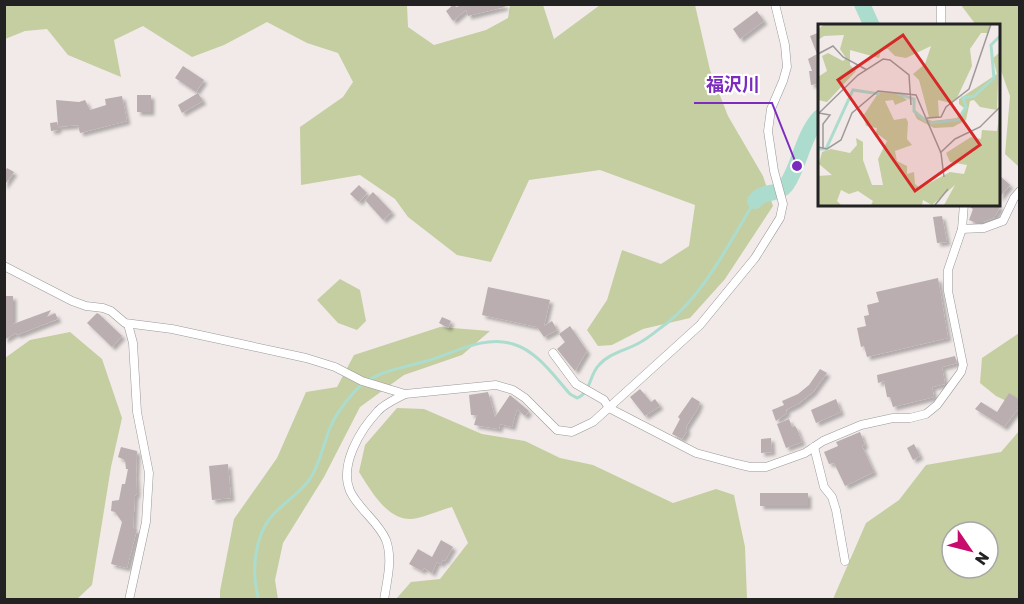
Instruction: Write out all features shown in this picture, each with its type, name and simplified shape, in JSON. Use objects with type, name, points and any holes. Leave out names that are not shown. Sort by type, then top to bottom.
[{"type":"street","points":[[4,266],[72,301],[111,311],[128,324],[172,329],[306,358],[336,366],[362,381],[405,394],[496,385],[513,390],[525,398],[557,430],[572,432],[593,422],[700,325],[755,258],[780,218],[783,204],[774,171],[768,130],[771,109],[783,81],[786,67],[785,45],[776,4]]},
{"type":"street","points":[[941,4],[941,24]]},
{"type":"street","points":[[962,229],[984,228],[1003,221],[1020,191]]},
{"type":"street","points":[[553,353],[576,384],[604,400],[609,408],[696,453],[737,465],[766,466],[805,453],[822,441],[861,425],[926,414],[937,405],[961,372],[963,358],[948,291],[948,270],[962,229],[964,206]]},
{"type":"street","points":[[128,324],[133,343],[137,412],[149,473],[146,522],[129,600]]},
{"type":"street","points":[[384,600],[390,559],[386,541],[378,525],[351,493],[347,481],[348,464],[360,434],[379,410],[405,394]]},
{"type":"street","points":[[813,447],[824,487],[832,497],[836,510],[844,561]]},
{"type":"green space","points":[[5,4],[407,5],[408,27],[434,45],[486,30],[508,18],[510,5],[543,5],[554,39],[600,5],[695,5],[710,70],[728,116],[763,176],[773,206],[725,279],[690,318],[643,329],[612,345],[598,346],[587,330],[607,300],[622,250],[661,264],[689,246],[695,205],[600,170],[529,180],[491,262],[457,255],[408,217],[395,199],[360,175],[301,185],[300,127],[343,97],[353,82],[338,53],[307,43],[267,22],[224,45],[192,57],[143,26],[114,40],[121,77],[68,55],[47,29],[25,31],[5,39]]},
{"type":"green space","points":[[961,5],[1019,5],[1019,167],[1005,154],[1010,96],[1000,68],[1000,24],[975,24]]},
{"type":"green space","points":[[340,279],[360,290],[366,321],[357,330],[338,323],[317,300]]},
{"type":"green space","points":[[440,327],[490,331],[462,355],[404,375],[360,407],[324,477],[283,543],[275,580],[278,599],[220,599],[234,519],[277,458],[306,392],[337,387],[354,355]]},
{"type":"green space","points":[[70,332],[102,359],[122,418],[111,467],[92,585],[77,599],[5,599],[5,358],[30,340]]},
{"type":"green space","points":[[1019,333],[1019,407],[996,396],[980,383],[982,358]]},
{"type":"green space","points":[[397,408],[424,409],[482,434],[525,441],[560,458],[593,465],[673,503],[716,489],[734,495],[745,547],[747,599],[396,599],[411,582],[440,579],[468,543],[452,507],[420,518],[401,518],[386,509],[359,472],[365,445]]},
{"type":"green space","points":[[1019,431],[1019,599],[833,599],[866,523],[899,500],[926,465],[1001,452]]},
{"type":"building","points":[[454,4],[456,7],[465,4],[504,4],[505,7],[468,16],[466,10],[453,21],[446,11]]},
{"type":"building","points":[[757,11],[764,21],[740,39],[733,29]]},
{"type":"building","points":[[818,33],[818,88],[817,84],[811,85],[809,71],[812,71],[808,59],[817,54],[810,36]]},
{"type":"building","points":[[183,66],[204,80],[196,92],[175,78]]},
{"type":"building","points":[[198,93],[203,101],[182,113],[178,105]]},
{"type":"building","points":[[137,95],[151,95],[151,112],[137,112]]},
{"type":"building","points":[[122,96],[127,121],[80,133],[78,125],[58,127],[58,130],[51,131],[50,123],[57,122],[58,126],[56,100],[79,102],[85,100],[90,110],[106,105],[105,99]]},
{"type":"building","points":[[7,168],[14,172],[4,186],[4,173]]},
{"type":"building","points":[[1000,176],[1010,185],[1000,197]]},
{"type":"building","points":[[359,185],[367,193],[359,202],[350,194]]},
{"type":"building","points":[[373,192],[392,212],[383,220],[365,200]]},
{"type":"building","points":[[970,207],[1000,207],[994,218],[974,222],[969,220],[973,209]]},
{"type":"building","points":[[942,216],[947,242],[937,243],[933,217]]},
{"type":"building","points":[[938,278],[948,338],[867,357],[864,346],[861,347],[857,328],[866,326],[864,316],[869,315],[867,305],[879,302],[876,292]]},
{"type":"building","points":[[488,287],[550,300],[544,326],[552,321],[557,330],[544,337],[537,327],[482,315]]},
{"type":"building","points":[[4,296],[13,296],[13,324],[51,310],[47,317],[55,313],[58,319],[17,335],[16,333],[4,340]]},
{"type":"building","points":[[97,313],[122,336],[112,347],[87,323]]},
{"type":"building","points":[[442,317],[451,321],[448,328],[439,323]]},
{"type":"building","points":[[570,326],[587,351],[575,371],[557,349],[565,342],[559,334]]},
{"type":"building","points":[[955,356],[957,363],[942,367],[945,384],[932,387],[934,397],[893,407],[890,397],[887,397],[884,381],[878,383],[877,375]]},
{"type":"building","points":[[820,369],[827,373],[813,392],[786,410],[787,413],[776,421],[772,410],[784,405],[782,401],[798,394],[809,385]]},
{"type":"building","points":[[640,389],[651,402],[655,399],[660,406],[645,416],[630,397]]},
{"type":"building","points":[[488,392],[495,417],[510,395],[529,411],[525,416],[517,409],[512,427],[500,424],[499,429],[474,425],[477,415],[471,415],[469,395]]},
{"type":"building","points":[[1009,393],[1018,399],[1017,407],[1019,408],[1004,427],[975,409],[981,402],[997,412]]},
{"type":"building","points":[[692,397],[700,402],[682,439],[672,434],[680,419],[678,417]]},
{"type":"building","points":[[836,399],[841,412],[816,423],[811,410]]},
{"type":"building","points":[[789,419],[792,427],[795,426],[797,429],[802,442],[786,448],[777,424]]},
{"type":"building","points":[[860,432],[865,445],[862,446],[874,472],[845,486],[834,463],[829,464],[824,452],[838,446],[836,442]]},
{"type":"building","points":[[771,438],[772,452],[761,453],[761,439]]},
{"type":"building","points":[[914,444],[920,456],[913,460],[907,448]]},
{"type":"building","points":[[121,447],[137,451],[137,493],[133,529],[137,529],[127,568],[111,564],[122,522],[115,512],[111,511],[112,501],[119,500],[128,469],[126,469],[125,460],[118,457]]},
{"type":"building","points":[[228,464],[231,498],[212,500],[209,466]]},
{"type":"building","points":[[760,493],[808,493],[808,506],[760,506]]},
{"type":"building","points":[[441,540],[453,547],[445,561],[443,560],[441,564],[437,562],[432,573],[409,564],[418,549],[432,557]]},
{"type":"waterway","points":[[862,4],[871,24]]},
{"type":"waterway","points":[[755,201],[787,184],[818,119]]},
{"type":"waterway","points":[[259,600],[255,568],[258,545],[265,525],[310,479],[335,418],[348,399],[363,384],[381,374],[471,346],[502,342],[522,347],[530,352],[570,394],[577,398],[582,396],[596,369],[603,361],[643,341],[666,324],[693,297],[715,267],[755,201]]},
{"type":"place","name":"福沢川","points":[[797,166]]}]
